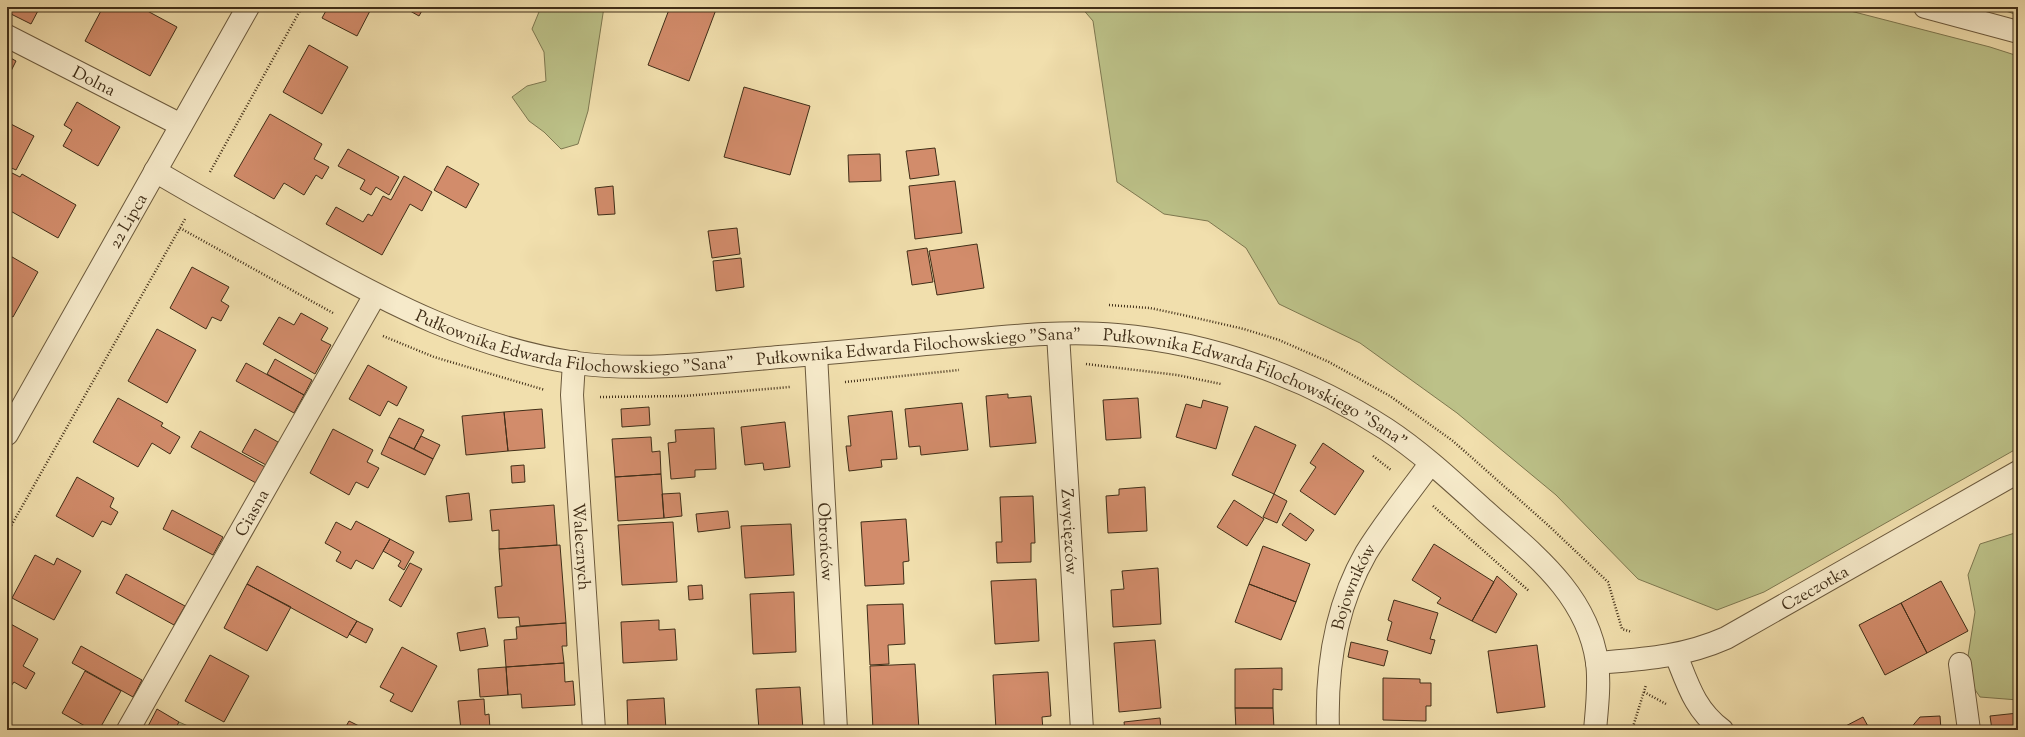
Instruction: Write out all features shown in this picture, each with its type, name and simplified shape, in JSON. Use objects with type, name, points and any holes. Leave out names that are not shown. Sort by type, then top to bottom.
[{"type":"street","name":"22 Lipca","points":[[7,434],[248,7]]},
{"type":"street","points":[[1925,7],[2018,32]]},
{"type":"street","name":"Dolna","points":[[7,36],[181,126]]},
{"type":"street","name":"Pułkownika Edwarda Filochowskiego \"Sana\"","points":[[155,171],[198,197],[375,295],[427,320],[472,337],[506,347],[574,362],[605,366],[680,365],[993,338],[1058,334],[1117,335],[1150,339],[1233,357],[1262,367],[1316,390],[1367,417],[1390,432],[1470,497],[1538,558],[1564,585],[1583,617],[1597,662],[1598,693],[1595,730]]},
{"type":"street","name":"Ciasna","points":[[128,730],[375,295]]},
{"type":"street","name":"Zwycięzców","points":[[1058,334],[1082,730]]},
{"type":"street","name":"Obrońców","points":[[816,354],[836,730]]},
{"type":"street","name":"Walecznych","points":[[574,362],[572,395],[594,730]]},
{"type":"street","name":"Bojowników","points":[[1328,730],[1327,698],[1331,651],[1348,593],[1367,552],[1430,464]]},
{"type":"street","name":"Czeczotka","points":[[1597,662],[1676,655],[1704,648],[1726,638],[2018,472]]},
{"type":"street","points":[[1676,655],[1693,697],[1701,711],[1722,730]]},
{"type":"street","points":[[1960,664],[1968,730]]},
{"type":"path","points":[[7,533],[198,197],[211,170],[302,7]]},
{"type":"path","points":[[180,228],[322,307],[358,324],[434,357],[548,391],[572,395],[647,397],[818,385],[963,370]]},
{"type":"path","points":[[1060,364],[1116,366],[1177,374],[1223,385]]},
{"type":"path","points":[[1369,453],[1413,488],[1531,593]]},
{"type":"path","points":[[1632,730],[1646,684]]},
{"type":"green space","points":[[541,7],[604,7],[588,111],[578,144],[561,149],[544,132],[529,121],[512,97],[527,86],[546,81],[544,52],[532,29]]},
{"type":"green space","points":[[1081,7],[1835,7],[1990,47],[2018,56],[2018,448],[1764,592],[1717,610],[1638,579],[1556,495],[1457,413],[1360,343],[1279,304],[1246,248],[1208,221],[1164,214],[1117,182],[1093,21]]},
{"type":"green space","points":[[1993,7],[2018,7],[2018,15]]},
{"type":"green space","points":[[2018,532],[2018,700],[1980,697],[1965,675],[1975,612],[1968,575],[1980,544]]},
{"type":"green space","points":[[179,722],[197,730],[174,730]]},
{"type":"building","points":[[7,7],[40,7],[31,24],[7,12]]},
{"type":"building","points":[[103,7],[140,7],[177,27],[150,76],[85,41]]},
{"type":"building","points":[[328,7],[372,7],[357,36],[322,18]]},
{"type":"building","points":[[403,7],[424,7],[419,16]]},
{"type":"building","points":[[670,7],[717,7],[689,81],[648,65]]},
{"type":"building","points":[[309,45],[348,67],[322,114],[283,92]]},
{"type":"building","points":[[7,56],[16,61],[7,79]]},
{"type":"building","points":[[744,87],[810,106],[790,175],[724,157]]},
{"type":"building","points":[[77,102],[120,127],[98,166],[63,146],[72,130],[64,125]]},
{"type":"building","points":[[270,114],[322,144],[314,159],[329,167],[322,179],[316,175],[304,195],[284,183],[274,199],[234,176]]},
{"type":"building","points":[[7,122],[34,136],[16,170],[7,166]]},
{"type":"building","points":[[935,148],[939,175],[910,179],[906,151]]},
{"type":"building","points":[[348,149],[399,177],[389,195],[376,187],[371,195],[360,189],[365,180],[338,166]]},
{"type":"building","points":[[880,154],[881,181],[849,182],[848,155]]},
{"type":"building","points":[[447,166],[479,184],[466,208],[434,190]]},
{"type":"building","points":[[12,173],[20,177],[22,174],[76,205],[58,238],[7,209],[7,182]]},
{"type":"building","points":[[404,176],[432,192],[422,211],[410,204],[382,255],[326,224],[336,207],[363,222],[368,214],[372,216],[383,196],[391,200]]},
{"type":"building","points":[[955,181],[962,233],[915,239],[909,186]]},
{"type":"building","points":[[613,186],[615,214],[598,215],[595,188]]},
{"type":"building","points":[[737,228],[740,254],[712,258],[708,231]]},
{"type":"building","points":[[977,244],[984,288],[937,295],[929,251]]},
{"type":"building","points":[[927,248],[933,282],[912,285],[907,251]]},
{"type":"building","points":[[7,254],[38,272],[13,317],[7,314]]},
{"type":"building","points":[[741,258],[744,287],[716,291],[713,261]]},
{"type":"building","points":[[192,267],[229,287],[221,301],[229,306],[221,321],[212,317],[206,329],[170,308]]},
{"type":"building","points":[[301,313],[328,328],[321,340],[331,345],[315,374],[263,344],[279,317],[294,325]]},
{"type":"building","points":[[157,329],[196,350],[167,403],[128,381]]},
{"type":"building","points":[[275,359],[312,380],[304,395],[267,374]]},
{"type":"building","points":[[246,363],[304,395],[294,413],[236,381]]},
{"type":"building","points":[[368,365],[407,387],[397,406],[388,401],[380,416],[349,399]]},
{"type":"building","points":[[1008,394],[1008,398],[1031,396],[1036,443],[990,447],[986,396]]},
{"type":"building","points":[[118,398],[163,423],[161,426],[180,437],[170,454],[152,443],[138,467],[93,442]]},
{"type":"building","points":[[1138,398],[1141,438],[1106,440],[1103,400]]},
{"type":"building","points":[[1203,400],[1228,407],[1216,449],[1176,437],[1186,404],[1201,408]]},
{"type":"building","points":[[962,403],[968,450],[921,455],[920,446],[909,447],[905,409]]},
{"type":"building","points":[[649,407],[650,425],[622,427],[621,409]]},
{"type":"building","points":[[542,409],[545,448],[508,451],[504,412]]},
{"type":"building","points":[[892,411],[897,459],[881,460],[882,467],[849,471],[846,446],[851,446],[848,416]]},
{"type":"building","points":[[504,412],[508,451],[466,455],[462,416]]},
{"type":"building","points":[[399,418],[424,430],[414,449],[389,437]]},
{"type":"building","points":[[785,422],[790,467],[764,470],[763,463],[745,465],[741,427]]},
{"type":"building","points":[[1255,426],[1296,445],[1274,494],[1232,475]]},
{"type":"building","points":[[714,428],[716,469],[695,470],[695,477],[671,479],[668,443],[676,442],[675,430]]},
{"type":"building","points":[[255,429],[278,442],[266,465],[242,452]]},
{"type":"building","points":[[333,429],[373,450],[367,462],[379,468],[368,488],[356,482],[349,495],[310,473]]},
{"type":"building","points":[[200,431],[265,467],[256,483],[191,447]]},
{"type":"building","points":[[421,436],[440,445],[433,459],[414,449]]},
{"type":"building","points":[[389,437],[433,459],[425,475],[381,454]]},
{"type":"building","points":[[651,437],[652,452],[660,451],[661,474],[615,477],[612,439]]},
{"type":"building","points":[[1323,443],[1364,471],[1335,515],[1300,491],[1316,467],[1310,463]]},
{"type":"building","points":[[524,465],[525,482],[512,483],[511,466]]},
{"type":"building","points":[[661,474],[664,518],[618,521],[615,477]]},
{"type":"building","points":[[77,477],[114,498],[110,507],[118,512],[111,525],[102,521],[93,537],[56,516]]},
{"type":"building","points":[[1145,487],[1147,531],[1108,533],[1106,496],[1119,495],[1119,489]]},
{"type":"building","points":[[469,493],[472,520],[449,522],[446,496]]},
{"type":"building","points":[[680,493],[682,516],[664,518],[662,494]]},
{"type":"building","points":[[1274,494],[1287,501],[1277,523],[1263,517]]},
{"type":"building","points":[[1033,496],[1035,543],[1031,543],[1031,562],[997,563],[996,542],[1002,542],[1000,497]]},
{"type":"building","points":[[1234,500],[1264,519],[1247,546],[1217,527]]},
{"type":"building","points":[[554,505],[557,545],[499,549],[499,530],[492,531],[490,510]]},
{"type":"building","points":[[172,510],[223,537],[213,555],[163,529]]},
{"type":"building","points":[[728,511],[730,528],[698,532],[696,514]]},
{"type":"building","points":[[1290,513],[1314,530],[1306,541],[1282,525]]},
{"type":"building","points":[[906,519],[909,561],[903,562],[904,584],[865,586],[861,522]]},
{"type":"building","points":[[356,521],[390,539],[373,569],[356,560],[351,569],[336,561],[341,552],[325,543],[336,522],[351,530]]},
{"type":"building","points":[[673,522],[677,582],[622,585],[618,525]]},
{"type":"building","points":[[791,524],[794,575],[745,578],[741,526]]},
{"type":"building","points":[[390,539],[414,552],[404,570],[398,566],[401,561],[383,551]]},
{"type":"building","points":[[1434,544],[1494,582],[1472,621],[1437,603],[1441,598],[1412,580]]},
{"type":"building","points":[[560,545],[566,623],[520,626],[519,617],[498,618],[495,587],[502,586],[499,549]]},
{"type":"building","points":[[1263,546],[1310,564],[1296,602],[1249,584]]},
{"type":"building","points":[[35,555],[54,565],[57,558],[81,571],[54,620],[12,598]]},
{"type":"building","points":[[410,563],[422,569],[401,607],[389,600]]},
{"type":"building","points":[[257,566],[357,621],[347,638],[247,584]]},
{"type":"building","points":[[1158,568],[1161,624],[1113,627],[1111,590],[1124,589],[1122,571]]},
{"type":"building","points":[[126,574],[185,606],[174,625],[116,593]]},
{"type":"building","points":[[1497,576],[1517,594],[1496,633],[1472,621]]},
{"type":"building","points":[[1036,579],[1039,641],[995,644],[991,581]]},
{"type":"building","points":[[1941,581],[1968,631],[1927,653],[1901,603]]},
{"type":"building","points":[[247,584],[291,607],[267,651],[224,628]]},
{"type":"building","points":[[1249,584],[1296,602],[1281,640],[1235,622]]},
{"type":"building","points":[[702,585],[703,599],[689,600],[688,586]]},
{"type":"building","points":[[794,592],[796,652],[753,654],[750,594]]},
{"type":"building","points":[[1394,600],[1438,613],[1430,639],[1435,640],[1431,654],[1387,640],[1392,622],[1388,620]]},
{"type":"building","points":[[1901,603],[1927,653],[1885,675],[1859,625]]},
{"type":"building","points":[[903,604],[905,644],[888,645],[889,664],[870,665],[867,605]]},
{"type":"building","points":[[659,620],[659,630],[675,629],[677,660],[623,663],[621,622]]},
{"type":"building","points":[[357,621],[373,629],[366,643],[349,634]]},
{"type":"building","points":[[7,622],[38,639],[23,666],[35,673],[26,689],[14,682],[11,686],[7,684]]},
{"type":"building","points":[[566,623],[567,646],[562,646],[564,663],[506,667],[504,640],[517,639],[516,627]]},
{"type":"building","points":[[485,628],[488,646],[460,651],[457,633]]},
{"type":"building","points":[[1155,640],[1161,708],[1119,712],[1114,643]]},
{"type":"building","points":[[1351,642],[1388,651],[1384,666],[1348,657]]},
{"type":"building","points":[[1537,645],[1545,707],[1497,713],[1488,651]]},
{"type":"building","points":[[81,646],[142,680],[133,697],[72,663]]},
{"type":"building","points":[[402,647],[437,666],[412,712],[390,701],[394,694],[380,687]]},
{"type":"building","points":[[210,655],[249,676],[224,722],[185,701]]},
{"type":"building","points":[[564,663],[565,682],[573,681],[575,705],[522,708],[521,694],[508,695],[506,667]]},
{"type":"building","points":[[915,664],[919,730],[873,730],[870,666]]},
{"type":"building","points":[[506,667],[508,695],[480,697],[478,669]]},
{"type":"building","points":[[1282,668],[1282,690],[1273,689],[1273,708],[1235,708],[1235,669]]},
{"type":"building","points":[[85,671],[121,691],[99,730],[92,730],[62,713]]},
{"type":"building","points":[[1048,672],[1051,716],[1042,717],[1043,730],[996,730],[993,675]]},
{"type":"building","points":[[1383,678],[1420,679],[1420,683],[1431,683],[1431,706],[1426,706],[1426,721],[1383,720]]},
{"type":"building","points":[[800,687],[803,730],[759,730],[756,689]]},
{"type":"building","points":[[664,698],[666,730],[628,730],[627,700]]},
{"type":"building","points":[[484,699],[485,715],[489,714],[490,729],[461,730],[458,701]]},
{"type":"building","points":[[1235,708],[1273,708],[1274,729],[1282,730],[1236,730]]},
{"type":"building","points":[[157,709],[179,722],[174,730],[146,730]]},
{"type":"building","points":[[2018,713],[2018,730],[1992,730],[1990,716]]},
{"type":"building","points":[[1940,716],[1941,730],[1909,730],[1920,717]]},
{"type":"building","points":[[1863,717],[1870,730],[1838,730]]},
{"type":"building","points":[[1160,718],[1161,730],[1125,730],[1124,722]]},
{"type":"building","points":[[349,721],[367,730],[344,730]]}]
